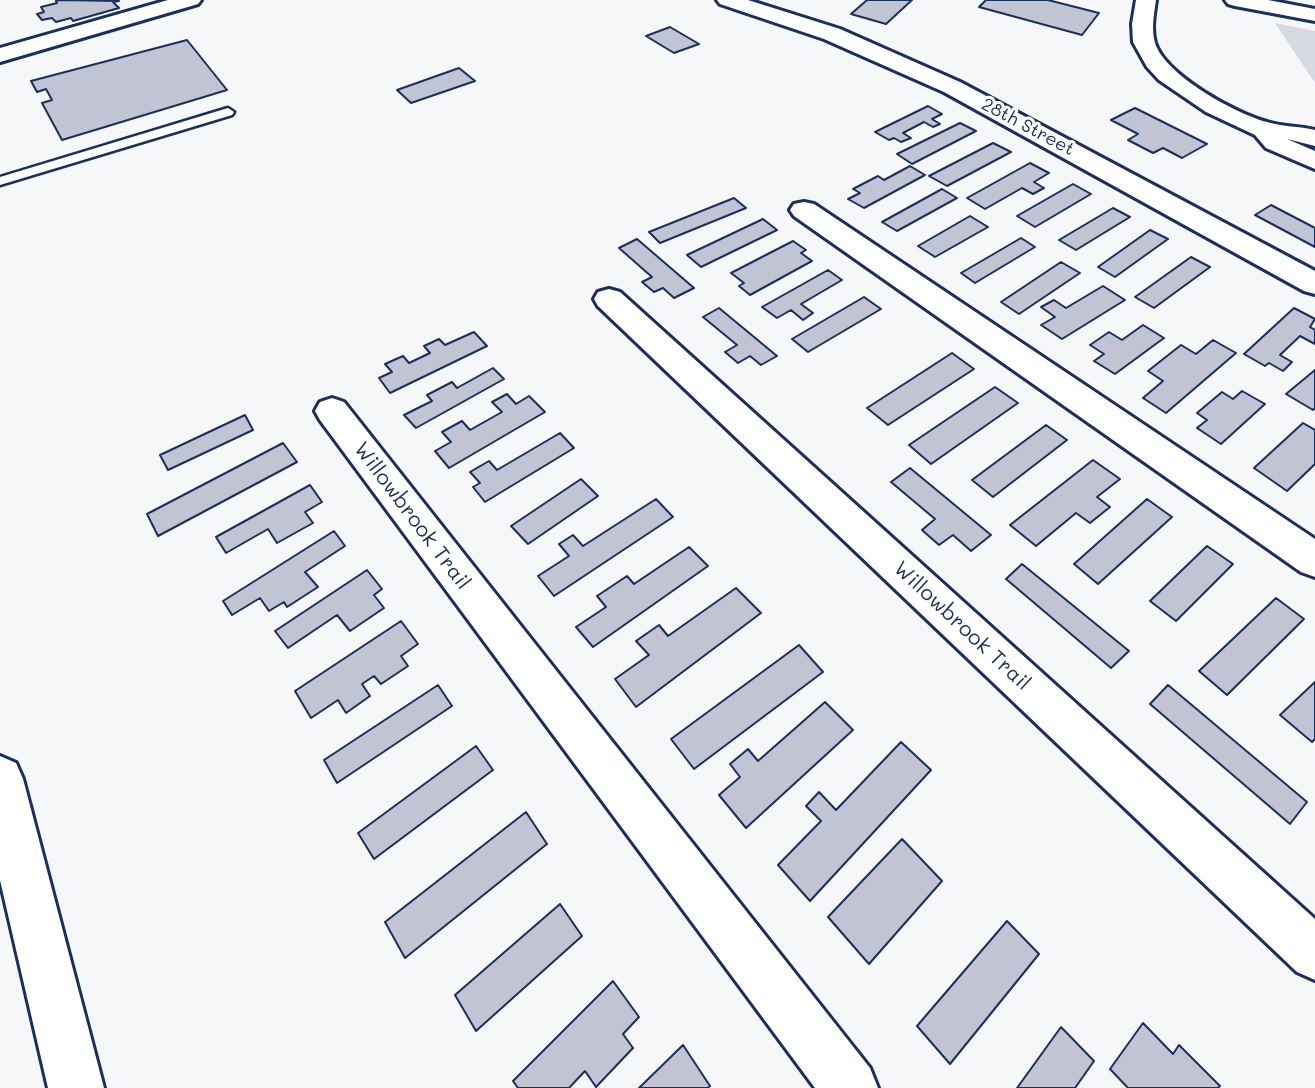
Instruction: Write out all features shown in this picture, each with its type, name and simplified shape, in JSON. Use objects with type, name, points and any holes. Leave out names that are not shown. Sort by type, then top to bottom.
[{"type":"main road","points":[[0,55],[191,0]]},
{"type":"main road","name":"28th Street","points":[[727,0],[832,34],[952,87],[1315,284]]},
{"type":"main road","points":[[1146,0],[1141,20],[1146,47],[1167,76],[1212,106],[1264,130],[1292,132],[1315,138]]},
{"type":"main road","points":[[1235,0],[1315,15]]},
{"type":"main road","points":[[1264,130],[1275,143],[1315,161]]},
{"type":"main road","points":[[804,209],[1315,560]]},
{"type":"main road","name":"Willowbrook Trail","points":[[609,299],[1315,954]]},
{"type":"main road","name":"Willowbrook Trail","points":[[332,411],[850,1088]]},
{"type":"main road","points":[[0,779],[76,1088]]},
{"type":"main road","points":[[0,848],[32,905]]},
{"type":"lane","points":[[0,181],[228,112]]},
{"type":"shaded area","points":[[1275,23],[1315,31],[1315,83]]},
{"type":"building","points":[[867,0],[912,0],[886,24],[851,14]]},
{"type":"building","points":[[986,0],[1048,0],[1099,13],[1082,35],[979,7]]},
{"type":"building","points":[[56,1],[119,1],[113,2],[119,8],[73,21],[71,18],[56,22],[52,18],[42,20],[37,14],[44,12],[41,7],[57,3]]},
{"type":"building","points":[[670,27],[699,44],[674,53],[646,36]]},
{"type":"building","points":[[187,40],[227,90],[62,140],[42,103],[52,100],[46,89],[37,92],[31,81]]},
{"type":"building","points":[[459,68],[475,81],[411,103],[397,90]]},
{"type":"building","points":[[928,106],[942,114],[932,119],[940,124],[933,127],[924,122],[903,133],[911,138],[901,142],[894,138],[889,140],[875,132]]},
{"type":"building","points":[[1135,108],[1207,144],[1182,158],[1163,148],[1153,153],[1128,140],[1138,134],[1111,120]]},
{"type":"building","points":[[960,123],[976,131],[912,164],[897,154]]},
{"type":"building","points":[[993,143],[1011,152],[947,186],[929,176]]},
{"type":"building","points":[[1030,163],[1049,173],[1034,182],[1044,188],[1033,194],[1022,188],[985,209],[967,198]]},
{"type":"building","points":[[910,166],[925,175],[864,208],[848,199],[860,193],[853,189],[878,176],[884,180]]},
{"type":"building","points":[[1073,184],[1091,194],[1035,227],[1017,216]]},
{"type":"building","points":[[942,189],[957,198],[897,231],[882,222]]},
{"type":"building","points":[[734,198],[746,208],[660,243],[649,232]]},
{"type":"building","points":[[1271,205],[1315,228],[1315,247],[1255,215]]},
{"type":"building","points":[[1113,208],[1130,217],[1076,250],[1059,240]]},
{"type":"building","points":[[970,216],[988,227],[935,257],[918,246]]},
{"type":"building","points":[[763,219],[777,230],[701,267],[687,255]]},
{"type":"building","points":[[1150,230],[1168,239],[1115,277],[1098,267]]},
{"type":"building","points":[[1021,238],[1035,247],[975,283],[961,273]]},
{"type":"building","points":[[637,239],[694,288],[674,298],[663,288],[654,292],[642,282],[652,277],[619,248]]},
{"type":"building","points":[[793,241],[806,250],[801,253],[812,261],[750,295],[739,286],[744,283],[731,273]]},
{"type":"building","points":[[1191,257],[1210,267],[1154,308],[1135,297]]},
{"type":"building","points":[[1061,262],[1080,273],[1019,314],[1001,302]]},
{"type":"building","points":[[828,270],[842,280],[801,304],[813,313],[803,320],[791,310],[777,318],[762,307]]},
{"type":"building","points":[[1103,286],[1125,300],[1062,339],[1041,325],[1055,317],[1041,307],[1054,300],[1066,308]]},
{"type":"building","points":[[864,297],[881,309],[808,352],[792,339]]},
{"type":"building","points":[[719,308],[777,356],[761,365],[750,356],[738,363],[725,352],[737,345],[703,317]]},
{"type":"building","points":[[1294,308],[1315,319],[1310,327],[1315,330],[1315,344],[1300,336],[1280,355],[1292,362],[1283,371],[1269,363],[1265,366],[1244,354]]},
{"type":"building","points":[[1143,325],[1164,338],[1115,374],[1094,361],[1104,354],[1090,345],[1109,332],[1122,340]]},
{"type":"building","points":[[474,332],[487,346],[390,393],[379,378],[392,372],[385,364],[403,356],[409,363],[430,353],[424,346],[439,339],[445,345]]},
{"type":"building","points":[[1213,340],[1236,353],[1166,413],[1143,398],[1163,381],[1148,371],[1181,345],[1196,354]]},
{"type":"building","points":[[952,353],[974,369],[888,425],[867,408]]},
{"type":"building","points":[[493,368],[504,379],[416,428],[404,415],[432,401],[427,395],[452,382],[457,388]]},
{"type":"building","points":[[1315,370],[1315,408],[1313,410],[1286,394]]},
{"type":"building","points":[[995,387],[1018,403],[931,464],[909,445]]},
{"type":"building","points":[[1242,391],[1265,404],[1221,444],[1197,428],[1207,420],[1197,413],[1222,392],[1233,399]]},
{"type":"building","points":[[507,394],[516,404],[529,396],[545,412],[449,468],[435,451],[451,442],[442,432],[462,421],[470,430],[502,412],[492,402]]},
{"type":"building","points":[[245,415],[253,430],[168,470],[160,455]]},
{"type":"building","points":[[1303,423],[1315,430],[1315,464],[1287,491],[1254,468]]},
{"type":"building","points":[[1046,425],[1067,440],[993,497],[972,480]]},
{"type":"building","points":[[560,433],[574,448],[485,502],[473,487],[480,483],[470,472],[489,461],[497,470]]},
{"type":"building","points":[[283,443],[297,462],[158,536],[147,514]]},
{"type":"building","points":[[1093,460],[1120,479],[1097,497],[1110,507],[1090,523],[1076,513],[1036,546],[1010,525]]},
{"type":"building","points":[[910,468],[991,535],[971,551],[953,535],[939,545],[922,530],[935,519],[891,482]]},
{"type":"building","points":[[581,479],[598,496],[528,544],[511,526]]},
{"type":"building","points":[[310,485],[322,502],[305,512],[313,523],[277,543],[268,529],[226,553],[216,537]]},
{"type":"building","points":[[656,499],[673,517],[554,596],[538,576],[569,556],[559,544],[573,535],[583,546]]},
{"type":"building","points":[[1147,499],[1172,517],[1098,584],[1074,564]]},
{"type":"building","points":[[334,531],[345,546],[305,572],[318,587],[287,607],[284,602],[269,611],[260,598],[232,615],[223,601]]},
{"type":"building","points":[[1207,546],[1233,564],[1176,621],[1150,601]]},
{"type":"building","points":[[689,547],[708,566],[593,647],[576,627],[606,607],[597,596],[627,576],[634,584]]},
{"type":"building","points":[[1022,564],[1129,651],[1111,668],[1006,579]]},
{"type":"building","points":[[367,570],[382,589],[374,595],[384,608],[350,631],[337,615],[288,648],[275,631]]},
{"type":"building","points":[[736,588],[761,613],[636,707],[615,679],[649,655],[636,641],[659,625],[668,636]]},
{"type":"building","points":[[1276,598],[1304,619],[1227,695],[1199,671]]},
{"type":"building","points":[[401,621],[418,644],[401,656],[408,666],[381,684],[374,676],[362,684],[370,696],[346,713],[338,700],[311,718],[295,691]]},
{"type":"building","points":[[799,645],[823,672],[694,769],[671,739]]},
{"type":"building","points":[[1315,682],[1315,739],[1312,742],[1280,715]]},
{"type":"building","points":[[438,685],[452,706],[337,783],[324,760]]},
{"type":"building","points":[[1168,685],[1307,802],[1290,824],[1150,704]]},
{"type":"building","points":[[825,702],[853,730],[746,828],[719,795],[740,777],[730,764],[748,749],[758,761]]},
{"type":"building","points":[[901,742],[931,770],[810,901],[778,865],[821,821],[806,806],[819,792],[836,810]]},
{"type":"building","points":[[476,746],[493,770],[374,859],[358,833]]},
{"type":"building","points":[[526,812],[547,844],[405,958],[385,922]]},
{"type":"building","points":[[902,839],[942,881],[869,964],[828,917]]},
{"type":"building","points":[[560,904],[582,936],[476,1031],[455,995]]},
{"type":"building","points":[[1007,921],[1039,954],[950,1064],[917,1026]]},
{"type":"building","points":[[613,981],[639,1017],[623,1034],[633,1048],[596,1087],[585,1071],[569,1088],[518,1088],[513,1081]]},
{"type":"building","points":[[1143,1023],[1173,1054],[1179,1045],[1220,1086],[1128,1088],[1110,1069]]},
{"type":"building","points":[[1061,1027],[1094,1061],[1075,1088],[1017,1088]]},
{"type":"building","points":[[683,1045],[710,1086],[708,1088],[639,1088]]}]
